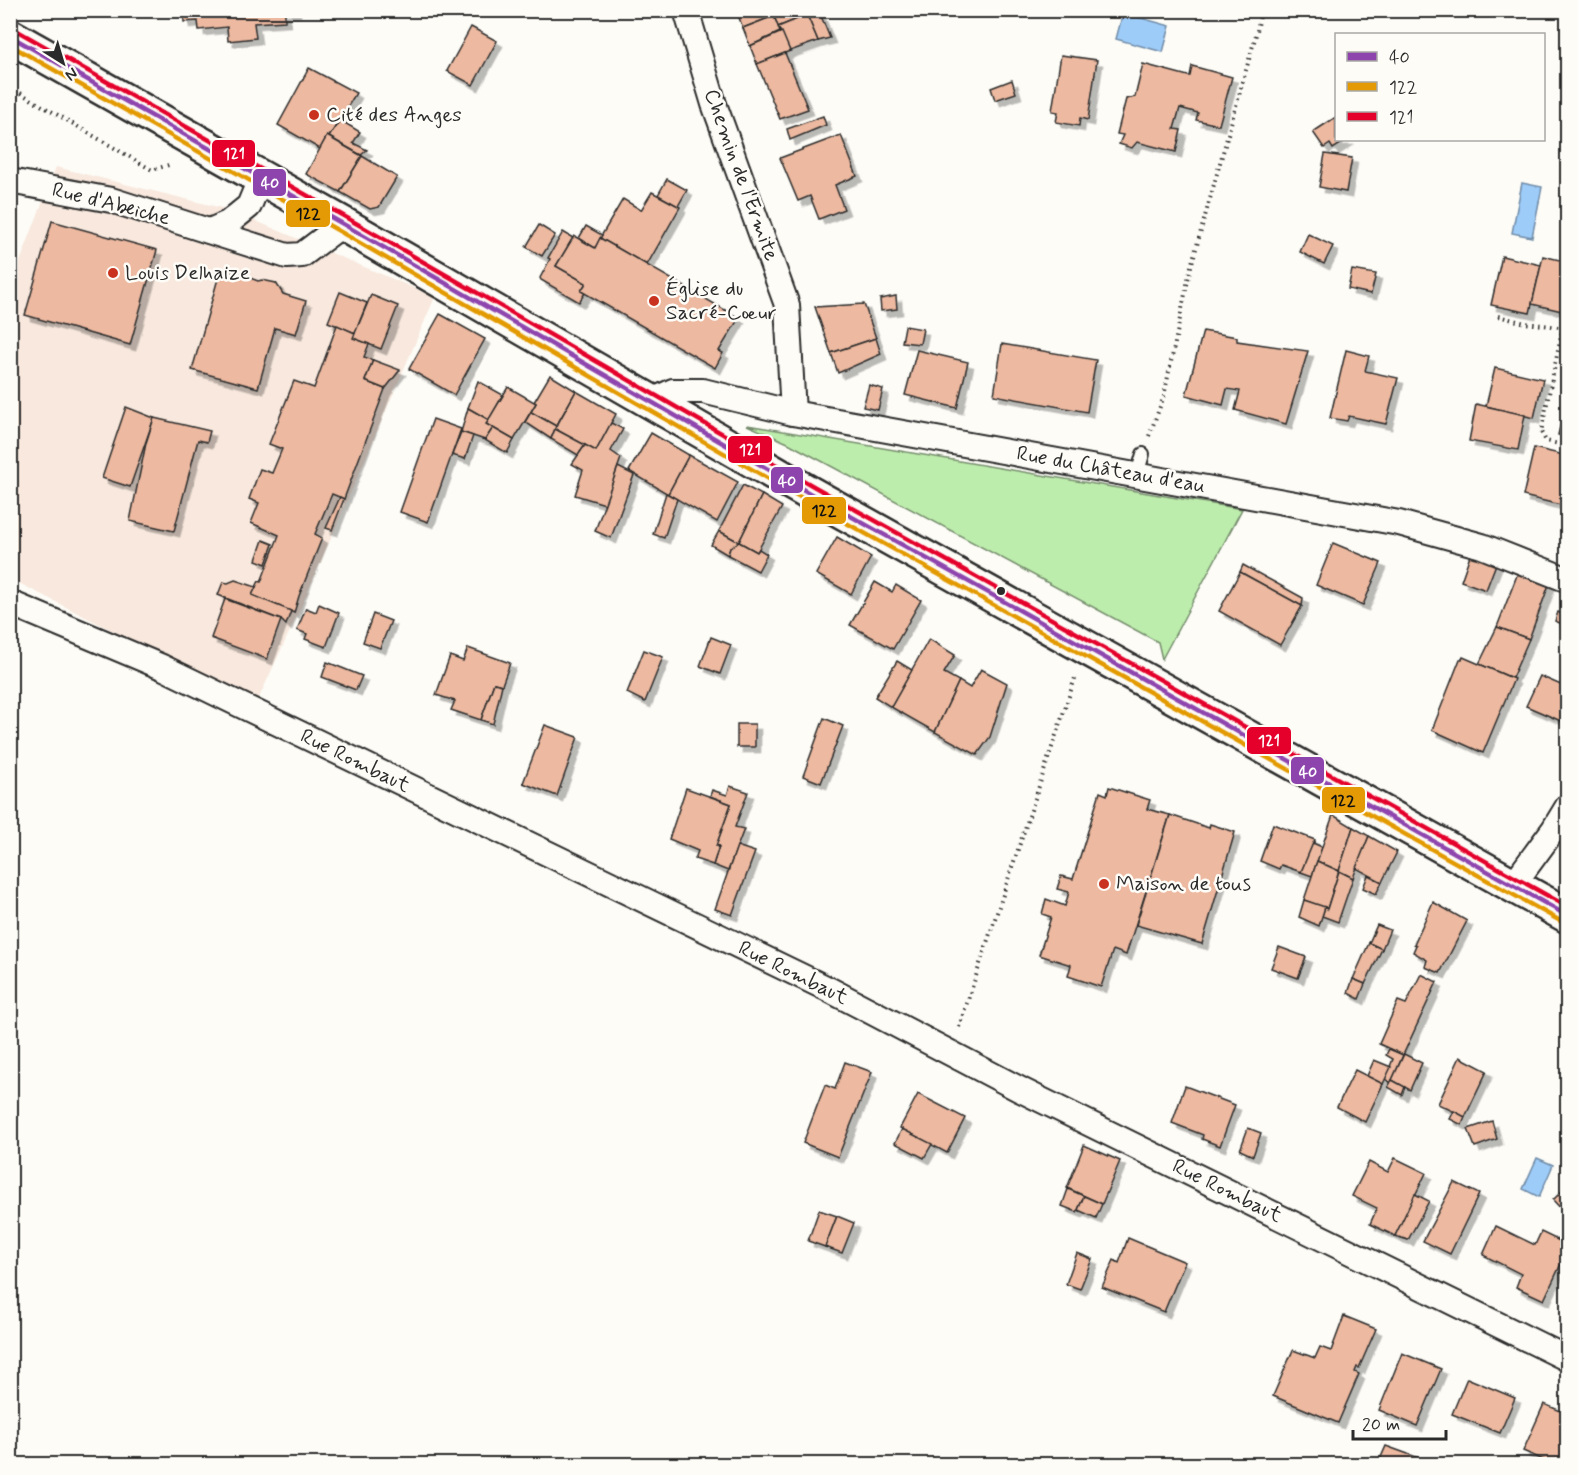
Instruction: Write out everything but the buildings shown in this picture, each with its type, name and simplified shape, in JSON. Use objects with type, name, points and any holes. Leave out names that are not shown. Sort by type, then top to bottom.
[{"type":"main road","points":[[10,36],[261,177],[650,402],[1568,916]]},
{"type":"street","name":"Chemin de l'Ermite","points":[[686,10],[714,104],[787,305],[793,413]]},
{"type":"street","points":[[210,231],[228,223],[249,206],[261,177]]},
{"type":"street","name":"Rue d'Abeiche","points":[[10,181],[111,200],[288,256],[302,255],[343,224]]},
{"type":"street","name":"Rue du Château d'eau","points":[[650,402],[673,391],[703,391],[793,413],[1140,464],[1399,523],[1482,546],[1568,580]]},
{"type":"street","name":"Rue Rombaut","points":[[10,603],[162,667],[828,989],[1021,1090],[1568,1359]]},
{"type":"street","points":[[1513,885],[1568,806]]},
{"type":"path","points":[[1140,464],[1164,396],[1190,270],[1261,10]]},
{"type":"path","points":[[10,87],[152,170],[173,164]]},
{"type":"path","points":[[1498,316],[1525,323],[1565,328],[1541,432],[1546,441],[1568,446]]},
{"type":"path","points":[[951,1053],[1085,646]]},
{"type":"shaded area","points":[[56,167],[230,210],[435,297],[306,596],[256,704],[11,579],[10,288]]},
{"type":"green space","points":[[747,425],[1242,509],[1162,659],[1158,642],[788,443]]},
{"type":"water","points":[[1123,13],[1170,26],[1163,52],[1116,39]]},
{"type":"water","points":[[1522,183],[1542,187],[1532,237],[1512,233]]},
{"type":"water","points":[[1537,1158],[1553,1165],[1539,1197],[1523,1189]]},
{"type":"transit line","name":"121","points":[[14,29],[815,487],[1568,907]]},
{"type":"transit line","name":"40","points":[[10,36],[343,224],[811,494],[1568,916]]},
{"type":"transit line","name":"122","points":[[10,45],[339,231],[807,501],[1564,923]]},
{"type":"place","name":"Cité des Anges","points":[[314,115]]},
{"type":"place","name":"Louis Delhaize","points":[[113,273]]},
{"type":"place","name":"Église du Sacré-Cœur","points":[[654,301]]},
{"type":"place","name":"Maison de tous","points":[[1104,884]]}]
